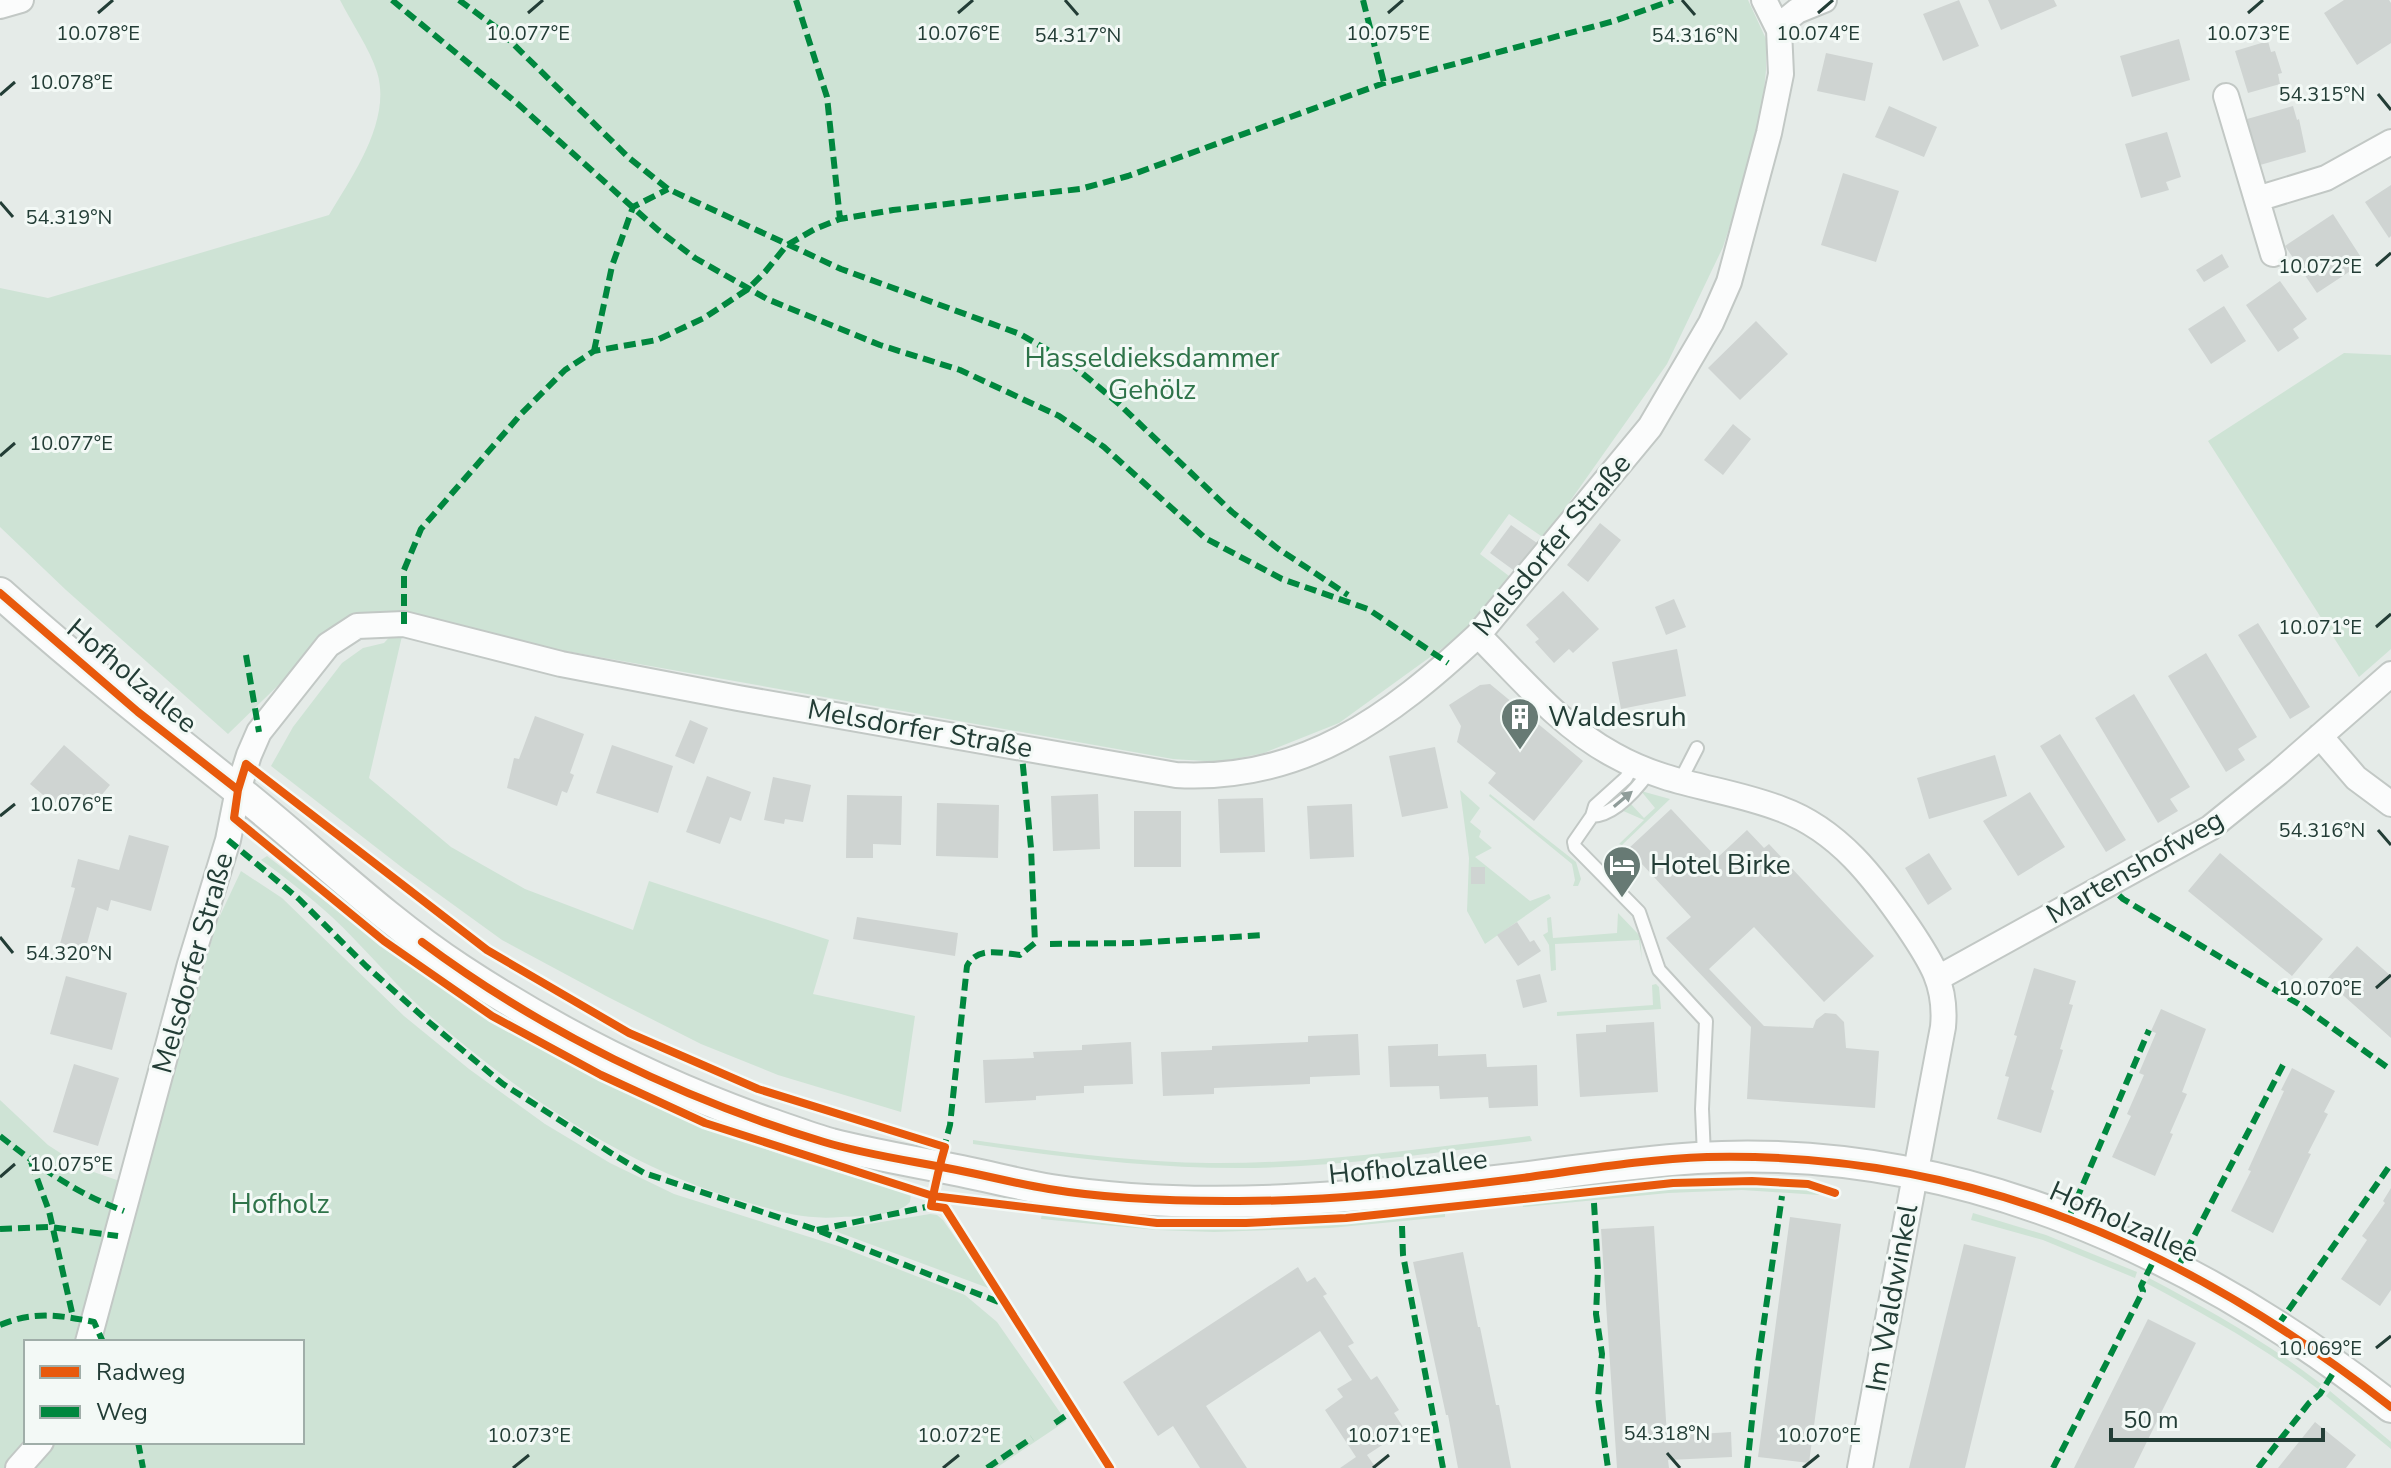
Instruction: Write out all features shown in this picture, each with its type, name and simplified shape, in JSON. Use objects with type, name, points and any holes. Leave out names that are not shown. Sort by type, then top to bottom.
[{"type":"street","points":[[0,6],[21,0]]},
{"type":"street","points":[[1764,0],[1779,30],[1797,11],[1824,0]]},
{"type":"street","name":"Melsdorfer Straße","points":[[89,1340],[190,964],[228,840],[238,790],[259,732],[328,645],[357,626],[404,624],[561,664],[738,698],[1133,768],[1198,776],[1267,767],[1309,754],[1346,738],[1380,717],[1478,635],[1650,427],[1711,323],[1729,282],[1769,133],[1781,74],[1779,30]]},
{"type":"street","points":[[2226,96],[2273,254]]},
{"type":"street","points":[[2257,199],[2335,174],[2391,142]]},
{"type":"street","name":"Hofholzallee","points":[[0,593],[138,712],[457,968],[526,1011],[611,1057],[688,1092],[827,1143],[1051,1190],[1175,1201],[1317,1199],[1704,1157],[1788,1158],[1855,1164],[1914,1174],[2015,1199],[2069,1217],[2156,1256],[2225,1292],[2278,1325],[2338,1365],[2391,1407]]},
{"type":"street","points":[[1478,635],[1573,729],[1598,747],[1641,769],[1679,783],[1782,809],[1823,831],[1846,849],[1883,891],[1925,953],[1944,996],[1943,1027],[1914,1174]]},
{"type":"street","name":"Martenshofweg","points":[[1938,978],[2210,828],[2391,674]]},
{"type":"street","points":[[2320,736],[2356,778],[2391,804]]},
{"type":"street","name":"Im Waldwinkel","points":[[1860,1468],[1914,1174]]},
{"type":"street","points":[[18,1468],[39,1444]]},
{"type":"lane","points":[[1679,783],[1697,748]]},
{"type":"lane","points":[[1641,769],[1595,806],[1592,816],[1574,842],[1575,847],[1639,912],[1659,970],[1706,1021],[1702,1109],[1704,1157]]},
{"type":"green space","name":"Hasseldieksdammer Gehölz","points":[[340,0],[1748,0],[1766,39],[1766,70],[1760,133],[1723,247],[1667,364],[1544,538],[1509,514],[1480,554],[1513,579],[1473,626],[1339,723],[1264,753],[1220,762],[1173,759],[560,650],[406,619],[369,778],[451,847],[525,889],[633,930],[649,881],[829,940],[813,994],[915,1016],[901,1112],[778,1075],[701,1044],[502,940],[271,766],[293,727],[342,663],[363,648],[384,643],[405,620],[326,639],[228,734],[0,527],[0,288],[48,298],[329,215],[368,146],[375,128],[380,90],[374,63]]},
{"type":"green space","points":[[2344,353],[2391,355],[2391,649],[2359,677],[2208,441]]},
{"type":"green space","points":[[1460,790],[1480,808],[1470,822],[1481,831],[1479,837],[1492,848],[1475,857],[1530,901],[1549,894],[1551,898],[1485,944],[1467,911],[1469,858]]},
{"type":"green space","points":[[1641,791],[1670,799],[1622,845],[1619,844],[1644,820],[1621,810],[1630,803],[1644,818],[1655,808]]},
{"type":"green space","points":[[1490,794],[1576,862],[1581,879],[1578,886],[1573,886],[1572,864]]},
{"type":"green space","points":[[267,856],[441,988],[550,1053],[700,1124],[804,1162],[911,1192],[910,1202],[896,1211],[878,1215],[828,1218],[793,1214],[701,1187],[614,1147],[533,1097],[457,1039],[421,1008],[332,917],[261,860]]},
{"type":"green space","name":"Hofholz","points":[[241,871],[282,898],[404,1016],[469,1069],[545,1124],[610,1163],[674,1194],[841,1247],[965,1295],[997,1322],[1066,1421],[996,1468],[0,1468],[0,1100],[48,1145],[85,1169],[140,1188],[217,922]]},
{"type":"green space","points":[[1618,913],[1640,936],[1642,960],[1639,940],[1555,944],[1556,970],[1551,971],[1549,945],[1543,935],[1548,932],[1547,918],[1551,917],[1553,938],[1617,933]]},
{"type":"green space","points":[[1656,984],[1661,1009],[1557,1016],[1557,1012],[1653,1005],[1652,985]]},
{"type":"green space","points":[[1530,1136],[1532,1141],[1416,1155],[1260,1168],[1136,1164],[973,1144],[973,1140],[1150,1161],[1249,1163],[1370,1154]]},
{"type":"green space","points":[[1743,1185],[1820,1189],[1819,1195],[1742,1190],[1668,1193],[1523,1207],[1522,1202],[1668,1186]]},
{"type":"green space","points":[[1445,1211],[1445,1217],[1330,1228],[1214,1232],[1041,1219],[1042,1212],[1144,1223],[1244,1225]]},
{"type":"green space","points":[[1973,1213],[2046,1235],[2137,1272],[2135,1278],[2043,1240],[1971,1220]]},
{"type":"green space","points":[[930,1214],[943,1220],[991,1289],[832,1230]]},
{"type":"green space","points":[[2149,1278],[2259,1340],[2321,1384],[2318,1389],[2256,1345],[2146,1283]]},
{"type":"green space","points":[[2330,1391],[2391,1442],[2391,1449],[2326,1396]]},
{"type":"building","points":[[1959,0],[1979,46],[1943,61],[1923,14]]},
{"type":"building","points":[[1988,0],[2054,0],[2057,6],[2001,30]]},
{"type":"building","points":[[2344,0],[2389,0],[2391,3],[2391,43],[2357,65],[2324,13]]},
{"type":"building","points":[[2179,39],[2190,80],[2132,97],[2120,56]]},
{"type":"building","points":[[2268,41],[2271,52],[2275,51],[2282,73],[2278,74],[2280,84],[2248,93],[2235,51]]},
{"type":"building","points":[[1826,53],[1873,63],[1865,101],[1817,91]]},
{"type":"building","points":[[1889,106],[1937,127],[1924,157],[1875,137]]},
{"type":"building","points":[[2293,106],[2306,152],[2260,165],[2247,132],[2250,131],[2247,119]]},
{"type":"building","points":[[2167,132],[2181,177],[2166,182],[2169,190],[2141,198],[2125,144]]},
{"type":"building","points":[[1843,173],[1899,191],[1876,262],[1821,245]]},
{"type":"building","points":[[2391,185],[2391,236],[2389,238],[2365,202]]},
{"type":"building","points":[[2333,214],[2364,262],[2317,293],[2285,246]]},
{"type":"building","points":[[2222,254],[2229,267],[2204,282],[2196,270]]},
{"type":"building","points":[[2280,281],[2307,319],[2293,329],[2299,338],[2278,352],[2246,305]]},
{"type":"building","points":[[2224,306],[2246,341],[2211,364],[2188,329]]},
{"type":"building","points":[[1756,321],[1788,354],[1740,400],[1708,368]]},
{"type":"building","points":[[1733,424],[1751,439],[1723,475],[1704,460]]},
{"type":"building","points":[[1600,523],[1621,540],[1588,582],[1567,565]]},
{"type":"building","points":[[1511,525],[1537,543],[1516,572],[1490,553]]},
{"type":"building","points":[[1563,591],[1599,629],[1573,653],[1569,649],[1554,663],[1535,642],[1539,639],[1526,625]]},
{"type":"building","points":[[1674,599],[1686,627],[1666,635],[1655,607]]},
{"type":"building","points":[[2258,623],[2310,707],[2290,719],[2238,635]]},
{"type":"building","points":[[1677,649],[1686,696],[1621,709],[1612,662]]},
{"type":"building","points":[[2206,653],[2257,737],[2238,749],[2245,760],[2226,772],[2168,676]]},
{"type":"building","name":"Waldesruh","points":[[1490,684],[1583,761],[1534,821],[1488,783],[1496,773],[1457,742],[1461,726],[1449,705],[1480,685]]},
{"type":"building","points":[[2134,694],[2190,787],[2170,799],[2178,811],[2158,823],[2095,718]]},
{"type":"building","points":[[535,716],[584,734],[570,773],[574,775],[567,793],[562,791],[557,806],[507,788],[514,758],[519,759]]},
{"type":"building","points":[[690,720],[708,728],[694,764],[675,756]]},
{"type":"building","points":[[2060,734],[2126,840],[2106,852],[2040,746]]},
{"type":"building","points":[[64,745],[110,785],[90,809],[82,802],[78,807],[63,794],[54,804],[30,784]]},
{"type":"building","points":[[612,745],[673,766],[658,813],[596,793]]},
{"type":"building","points":[[1435,747],[1448,808],[1402,817],[1389,756]]},
{"type":"building","points":[[1995,755],[2007,796],[1929,819],[1917,778]]},
{"type":"building","points":[[707,776],[751,792],[741,821],[730,817],[720,844],[686,832]]},
{"type":"building","points":[[773,777],[811,785],[803,822],[785,819],[784,824],[764,820]]},
{"type":"building","points":[[2030,792],[2065,847],[2018,876],[1983,821]]},
{"type":"building","points":[[1098,794],[1100,849],[1053,851],[1051,796]]},
{"type":"building","points":[[847,795],[902,796],[901,845],[873,844],[873,858],[846,858]]},
{"type":"building","points":[[1263,798],[1265,852],[1220,853],[1218,799]]},
{"type":"building","points":[[937,803],[999,805],[998,858],[936,856]]},
{"type":"building","points":[[1352,804],[1354,857],[1310,859],[1307,806]]},
{"type":"building","points":[[1671,809],[1717,858],[1747,830],[1764,848],[1769,844],[1874,956],[1824,1002],[1754,927],[1709,969],[1764,1026],[1813,1028],[1816,1020],[1825,1013],[1836,1014],[1844,1022],[1846,1048],[1879,1051],[1875,1108],[1747,1099],[1751,1027],[1666,938],[1691,917],[1628,849]]},
{"type":"building","points":[[1134,811],[1181,811],[1181,867],[1134,867]]},
{"type":"building","points":[[129,835],[169,846],[151,911],[111,900],[108,911],[97,907],[85,951],[60,944],[75,888],[71,887],[78,859],[119,870]]},
{"type":"building","points":[[1929,853],[1952,889],[1928,905],[1905,868]]},
{"type":"building","points":[[2220,853],[2323,939],[2292,976],[2188,891]]},
{"type":"building","points":[[1471,867],[1485,867],[1485,884],[1471,884]]},
{"type":"building","points":[[857,917],[958,933],[955,956],[853,939]]},
{"type":"building","points":[[1517,922],[1530,942],[1534,940],[1541,951],[1518,966],[1497,935]]},
{"type":"building","points":[[2357,946],[2391,976],[2391,1038],[2326,980]]},
{"type":"building","points":[[2034,968],[2076,981],[2069,1004],[2073,1005],[2060,1049],[2063,1050],[2051,1089],[2054,1091],[2041,1133],[1997,1119],[2009,1077],[2005,1076],[2017,1036],[2014,1035]]},
{"type":"building","points":[[1540,974],[1547,1002],[1523,1008],[1516,980]]},
{"type":"building","points":[[66,976],[127,993],[112,1050],[50,1034]]},
{"type":"building","points":[[2161,1009],[2206,1029],[2182,1092],[2187,1094],[2155,1176],[2112,1157],[2131,1116],[2127,1114],[2144,1075],[2139,1073],[2156,1033],[2151,1031]]},
{"type":"building","points":[[1654,1022],[1658,1092],[1580,1097],[1576,1034],[1606,1032],[1606,1025]]},
{"type":"building","points":[[1358,1034],[1360,1075],[1310,1077],[1310,1084],[1214,1088],[1214,1094],[1163,1096],[1161,1052],[1212,1050],[1212,1046],[1308,1042],[1308,1036]]},
{"type":"building","points":[[1131,1042],[1133,1084],[1084,1086],[1084,1093],[985,1103],[983,1060],[1034,1058],[1033,1052],[1082,1050],[1082,1045]]},
{"type":"building","points":[[1438,1044],[1438,1056],[1486,1054],[1487,1067],[1537,1065],[1538,1106],[1489,1108],[1488,1097],[1440,1099],[1439,1086],[1390,1087],[1388,1046]]},
{"type":"building","points":[[74,1064],[119,1078],[98,1146],[53,1132]]},
{"type":"building","points":[[2292,1068],[2335,1091],[2324,1112],[2328,1114],[2308,1153],[2311,1154],[2273,1233],[2231,1211],[2251,1171],[2248,1170]]},
{"type":"building","points":[[2391,1188],[2391,1290],[2380,1306],[2341,1279],[2367,1240],[2362,1236],[2385,1203],[2383,1201]]},
{"type":"building","points":[[1790,1217],[1841,1224],[1809,1463],[1758,1457]]},
{"type":"building","points":[[1654,1226],[1667,1436],[1731,1432],[1732,1457],[1668,1460],[1669,1468],[1617,1468],[1601,1229]]},
{"type":"building","points":[[1964,1244],[2016,1257],[1965,1468],[1909,1468]]},
{"type":"building","points":[[1463,1252],[1511,1468],[1458,1468],[1446,1415],[1413,1262]]},
{"type":"building","points":[[1298,1267],[1307,1282],[1315,1277],[1327,1294],[1323,1296],[1354,1343],[1348,1346],[1371,1380],[1377,1376],[1399,1410],[1394,1413],[1405,1430],[1367,1455],[1376,1468],[1340,1468],[1356,1457],[1325,1410],[1343,1397],[1337,1389],[1352,1380],[1320,1331],[1206,1406],[1247,1468],[1200,1468],[1173,1426],[1158,1436],[1123,1382]]},
{"type":"building","points":[[2148,1319],[2196,1343],[2134,1468],[2074,1468]]},
{"type":"building","points":[[2315,1422],[2356,1455],[2346,1468],[2278,1468]]},
{"type":"marked path","points":[[392,0],[518,104],[658,230],[695,258],[767,299],[880,345],[960,370],[1059,416],[1104,447],[1205,538],[1282,579],[1368,609],[1448,663]]},
{"type":"marked path","points":[[459,0],[497,28],[628,157],[668,189],[841,269],[1020,334],[1070,363],[1119,404],[1232,512],[1277,548],[1348,595]]},
{"type":"marked path","points":[[796,0],[827,97],[840,219]]},
{"type":"marked path","points":[[1363,0],[1384,83]]},
{"type":"marked path","points":[[404,624],[404,570],[421,529],[521,414],[565,370],[594,351],[657,340],[704,318],[748,289],[787,245],[815,229],[840,219],[893,210],[1080,189],[1128,176],[1384,83],[1614,21],[1673,0]]},
{"type":"marked path","points":[[594,351],[612,266],[633,207],[668,189]]},
{"type":"marked path","points":[[246,655],[259,732]]},
{"type":"marked path","points":[[943,1151],[950,1125],[967,966],[983,953],[1020,955],[1035,943],[1031,848],[1021,746]]},
{"type":"marked path","points":[[228,840],[299,899],[366,966],[503,1084],[644,1173],[817,1230],[1006,1305]]},
{"type":"marked path","points":[[2106,883],[2123,899],[2302,1006],[2391,1070]]},
{"type":"marked path","points":[[1050,944],[1135,943],[1265,935]]},
{"type":"marked path","points":[[2069,1217],[2149,1030]]},
{"type":"marked path","points":[[2178,1267],[2283,1065]]},
{"type":"marked path","points":[[0,1136],[59,1179],[124,1211]]},
{"type":"marked path","points":[[31,1162],[49,1211],[73,1317]]},
{"type":"marked path","points":[[2278,1325],[2391,1164]]},
{"type":"marked path","points":[[1747,1468],[1758,1363],[1782,1196]]},
{"type":"marked path","points":[[1594,1203],[1598,1270],[1596,1314],[1602,1354],[1598,1398],[1608,1468]]},
{"type":"marked path","points":[[817,1230],[931,1206],[939,1207]]},
{"type":"marked path","points":[[1402,1226],[1403,1255],[1443,1468]]},
{"type":"marked path","points":[[0,1229],[50,1227],[118,1236]]},
{"type":"marked path","points":[[2053,1468],[2143,1291],[2141,1286],[2156,1256]]},
{"type":"marked path","points":[[0,1325],[35,1316],[70,1318],[94,1322],[102,1340]]},
{"type":"marked path","points":[[2258,1468],[2309,1403],[2320,1394],[2338,1365]]},
{"type":"marked path","points":[[1055,1423],[1074,1410]]},
{"type":"marked path","points":[[987,1468],[1032,1438]]},
{"type":"marked path","points":[[138,1444],[143,1468]]},
{"type":"cycle path","points":[[0,593],[138,712],[238,790]]},
{"type":"cycle path","points":[[1110,1468],[945,1208],[931,1206],[933,1199],[934,1191],[937,1176],[945,1147],[758,1089],[629,1033],[487,950],[246,764],[234,818],[384,941],[492,1016],[601,1075],[705,1123],[933,1196],[1157,1223],[1246,1223],[1346,1218],[1673,1183],[1752,1181],[1808,1184],[1835,1193]]},
{"type":"cycle path","points":[[422,942],[515,1005],[564,1033],[665,1083],[718,1105],[840,1147],[1049,1189],[1160,1200],[1303,1200],[1416,1191],[1640,1162],[1707,1157],[1804,1159],[1896,1171],[1985,1192],[2071,1220],[2154,1256],[2235,1300],[2314,1350],[2391,1407]]},
{"type":"place","name":"Waldesruh","points":[[1520,751]]},
{"type":"place","name":"Hotel Birke","points":[[1622,899]]}]
